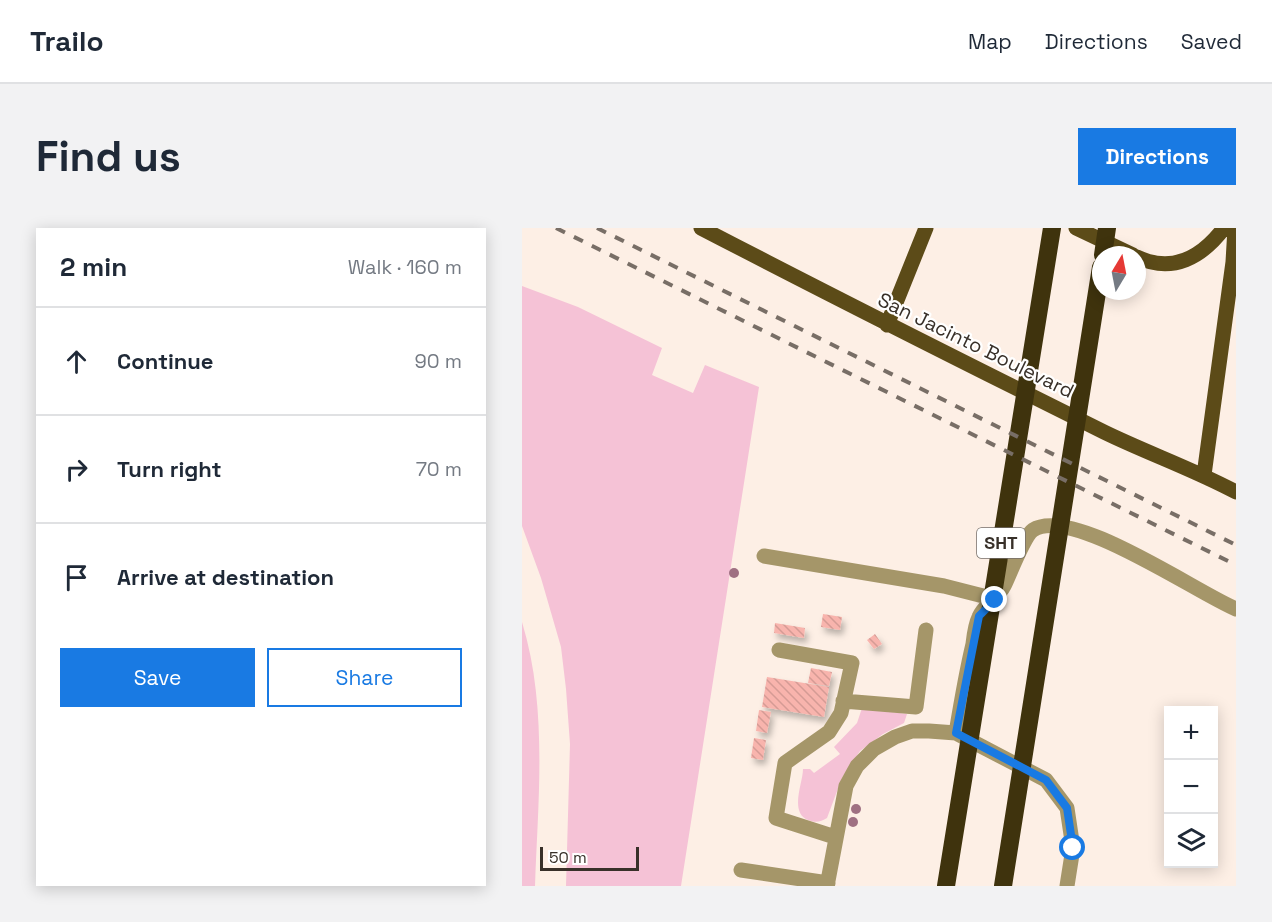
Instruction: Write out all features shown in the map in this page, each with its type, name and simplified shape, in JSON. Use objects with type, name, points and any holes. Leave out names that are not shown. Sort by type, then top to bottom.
[{"type":"highway","name":"SHT","points":[[946,886],[1052,228]]},
{"type":"highway","points":[[1104,246],[1107,228]]},
{"type":"highway","name":"SHT","points":[[1003,886],[1096,300]]},
{"type":"main road","name":"San Jacinto Boulevard","points":[[701,228],[887,325],[1147,453],[1204,475],[1236,492]]},
{"type":"main road","points":[[887,325],[926,228]]},
{"type":"main road","points":[[1076,228],[1113,246]]},
{"type":"main road","points":[[1146,261],[1170,265],[1192,258],[1212,244],[1224,228]]},
{"type":"main road","points":[[1204,475],[1233,262],[1235,228]]},
{"type":"lane","points":[[956,733],[979,616],[1000,594],[1031,531],[1044,525],[1081,531],[1114,545],[1160,567],[1236,609]]},
{"type":"lane","points":[[764,556],[944,586],[995,600]]},
{"type":"lane","points":[[912,731],[926,630]]},
{"type":"lane","points":[[779,650],[852,663],[841,713],[829,732],[785,763],[776,818],[836,837]]},
{"type":"lane","points":[[843,701],[916,707]]},
{"type":"lane","points":[[741,870],[828,885],[846,786],[857,766],[874,749],[895,737],[912,731],[956,733],[1046,780],[1067,808],[1073,848],[1067,886]]},
{"type":"shaded area","points":[[522,286],[578,307],[662,348],[652,375],[693,393],[705,365],[759,387],[681,886],[566,886],[570,744],[561,647],[541,578],[522,526]]},
{"type":"shaded area","points":[[522,622],[530,654],[538,720],[539,787],[535,886],[522,886]]},
{"type":"shaded area","points":[[862,708],[907,714],[904,723],[883,734],[860,751],[842,778],[827,818],[818,822],[808,820],[802,816],[798,804],[803,769],[810,769],[814,773],[840,754],[834,747],[857,723]]},
{"type":"building","points":[[823,614],[842,617],[840,630],[821,627]]},
{"type":"building","points":[[775,623],[805,628],[804,638],[774,633]]},
{"type":"building","points":[[875,634],[882,644],[874,649],[867,640]]},
{"type":"building","points":[[811,668],[832,672],[829,686],[808,683]]},
{"type":"building","points":[[767,677],[829,687],[824,717],[762,707]]},
{"type":"building","points":[[759,710],[771,712],[767,733],[756,731]]},
{"type":"building","points":[[754,738],[766,740],[763,760],[751,758]]},
{"type":"railway","points":[[556,228],[1236,565]]},
{"type":"railway","points":[[597,228],[1236,545]]},
{"type":"route","points":[[995,600],[979,616],[966,671],[956,733],[1046,780],[1067,808],[1073,848]]}]
